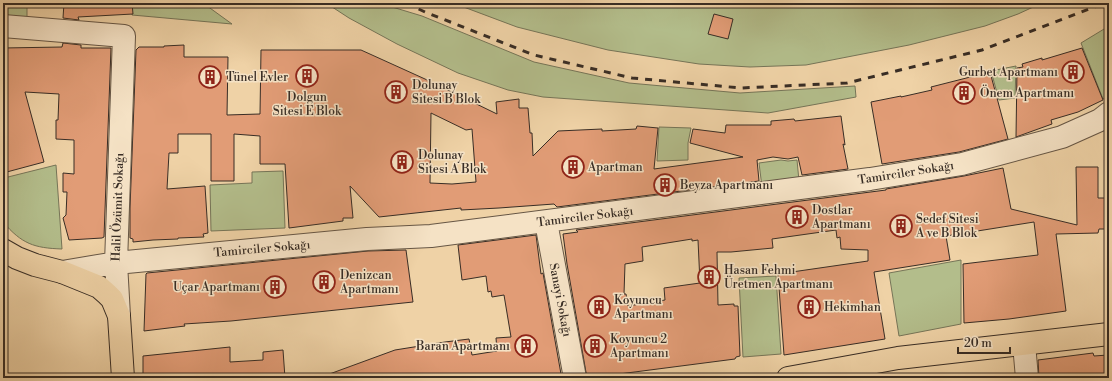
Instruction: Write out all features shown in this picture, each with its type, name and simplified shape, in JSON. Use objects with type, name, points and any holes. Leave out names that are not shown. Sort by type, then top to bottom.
[{"type":"main road","name":"Tamirciler Sokağı","points":[[3,250],[17,258],[35,265],[62,272],[104,290],[112,299],[119,316]]},
{"type":"main road","name":"Halil Özümit Sokağı","points":[[119,316],[123,378]]},
{"type":"main road","points":[[788,378],[898,358],[1109,334]]},
{"type":"street","name":"Halil Özümit Sokağı","points":[[3,26],[124,36],[116,263],[119,316]]},
{"type":"street","name":"Tamirciler Sokağı","points":[[62,272],[116,263],[367,239],[431,236],[870,179],[962,164],[1062,137],[1106,118]]},
{"type":"street","name":"Sanayi Sokağı","points":[[546,222],[575,378]]},
{"type":"street","points":[[1024,344],[1027,378]]},
{"type":"green space","points":[[3,3],[27,3],[27,21],[3,20]]},
{"type":"green space","points":[[131,3],[203,3],[232,24],[132,15]]},
{"type":"green space","points":[[326,3],[379,3],[422,16],[534,62],[629,83],[740,93],[855,86],[856,97],[768,113],[543,97],[508,90],[458,73],[397,44],[349,18]]},
{"type":"green space","points":[[453,3],[1042,3],[1018,14],[985,26],[909,45],[806,65],[750,67],[699,64],[608,50],[517,27]]},
{"type":"green space","points":[[1109,26],[1109,95],[1103,99],[1081,43]]},
{"type":"green space","points":[[1016,66],[1015,98],[999,100],[991,71]]},
{"type":"green space","points":[[659,127],[691,128],[688,143],[688,160],[657,161]]},
{"type":"green space","points":[[781,160],[797,160],[799,181],[762,187],[759,163]]},
{"type":"green space","points":[[56,165],[62,249],[36,246],[29,243],[16,235],[3,222],[4,178]]},
{"type":"green space","points":[[283,171],[285,228],[211,231],[210,185],[252,183],[252,172]]},
{"type":"green space","points":[[961,260],[961,324],[899,336],[889,273]]},
{"type":"green space","points":[[776,276],[781,354],[743,357],[739,278]]},
{"type":"building","points":[[64,3],[132,3],[133,14],[78,17],[79,20],[63,18]]},
{"type":"building","points":[[714,14],[733,19],[728,39],[708,34]]},
{"type":"building","points":[[63,43],[81,45],[81,48],[111,48],[104,237],[102,238],[69,240],[63,218],[66,215],[67,192],[63,192],[63,173],[74,174],[74,140],[56,139],[56,120],[58,120],[59,94],[25,92],[44,162],[3,173],[3,48],[62,47]]},
{"type":"building","points":[[184,45],[184,57],[228,57],[227,115],[260,114],[261,50],[361,50],[497,114],[496,102],[519,99],[519,108],[528,108],[530,133],[532,133],[533,156],[558,131],[636,129],[637,126],[658,128],[654,169],[743,157],[690,143],[693,129],[725,133],[726,125],[771,125],[771,121],[794,119],[795,121],[841,116],[845,145],[843,144],[848,169],[802,175],[798,157],[788,159],[773,157],[757,160],[759,181],[557,207],[554,204],[461,210],[461,208],[379,217],[350,186],[353,218],[343,218],[343,221],[289,228],[285,164],[260,164],[260,136],[234,134],[234,181],[211,181],[211,134],[178,134],[178,153],[169,153],[167,189],[205,186],[208,233],[203,234],[204,237],[133,242],[133,239],[130,238],[130,208],[136,50],[139,47]],"holes":[[[431,113],[466,130],[472,129],[476,182],[452,184],[430,183]]]},
{"type":"building","points":[[1082,48],[1103,100],[1078,112],[1051,120],[1052,124],[1016,137],[1017,68],[1023,67],[1022,64],[1042,58],[1042,60]]},
{"type":"building","points":[[990,72],[1008,139],[959,152],[882,164],[871,102],[932,90],[931,87]]},
{"type":"building","points":[[1076,167],[1098,167],[1098,198],[1109,198],[1109,229],[1099,229],[1098,233],[1056,234],[1066,311],[1009,319],[964,323],[963,264],[1038,255],[1034,222],[946,236],[950,260],[874,272],[885,339],[784,355],[778,274],[868,261],[868,250],[841,249],[840,237],[837,238],[836,230],[772,239],[773,248],[717,252],[718,305],[734,304],[734,306],[738,306],[740,356],[736,357],[735,359],[619,374],[619,376],[602,378],[587,378],[563,234],[578,232],[576,230],[886,190],[1003,168],[1011,209],[1077,225]],"holes":[[[692,239],[692,241],[698,240],[700,283],[664,288],[665,300],[628,306],[626,294],[624,294],[625,264],[643,261],[642,247]]]},
{"type":"building","points":[[536,235],[541,274],[543,273],[561,374],[558,378],[324,378],[324,376],[395,350],[445,342],[469,339],[472,355],[497,351],[496,338],[511,337],[504,295],[492,297],[491,291],[488,292],[486,276],[462,280],[458,245]]},
{"type":"building","points":[[406,250],[413,302],[231,321],[184,324],[185,326],[144,331],[147,273],[368,251]]},
{"type":"building","points":[[230,347],[230,362],[263,360],[263,352],[283,350],[285,378],[143,378],[143,356]]},
{"type":"building","points":[[1093,353],[1094,356],[1108,355],[1109,378],[1039,378],[1038,360]]},
{"type":"railway","points":[[406,3],[534,55],[632,78],[741,88],[847,83],[982,50],[1105,3]]},
{"type":"place","name":"Gurbet Apartmanı","points":[[1073,72]]},
{"type":"place","name":"Dolgun Sitesi E Blok","points":[[307,76]]},
{"type":"place","name":"Tünel Evler","points":[[210,77]]},
{"type":"place","name":"Dolunay Sitesi B Blok","points":[[396,92]]},
{"type":"place","name":"Önem Apartmanı","points":[[964,93]]},
{"type":"place","name":"Dolunay Sitesi A Blok","points":[[402,162]]},
{"type":"place","name":"Apartman","points":[[573,167]]},
{"type":"place","name":"Beyza Apartmanı","points":[[665,185]]},
{"type":"place","name":"Dostlar Apartmanı","points":[[797,217]]},
{"type":"place","name":"Sedef Sitesi A ve B Blok","points":[[901,226]]},
{"type":"place","name":"Hasan Fehmi Üretmen Apartmanı","points":[[709,277]]},
{"type":"place","name":"Denizcan Apartmanı","points":[[324,282]]},
{"type":"place","name":"Uçar Apartmanı","points":[[275,287]]},
{"type":"place","name":"Koyuncu Apartmanı","points":[[599,307]]},
{"type":"place","name":"Hekimhan","points":[[809,307]]},
{"type":"place","name":"Baran Apartmanı","points":[[526,346]]},
{"type":"place","name":"Koyuncu 2 Apartmanı","points":[[595,346]]}]
